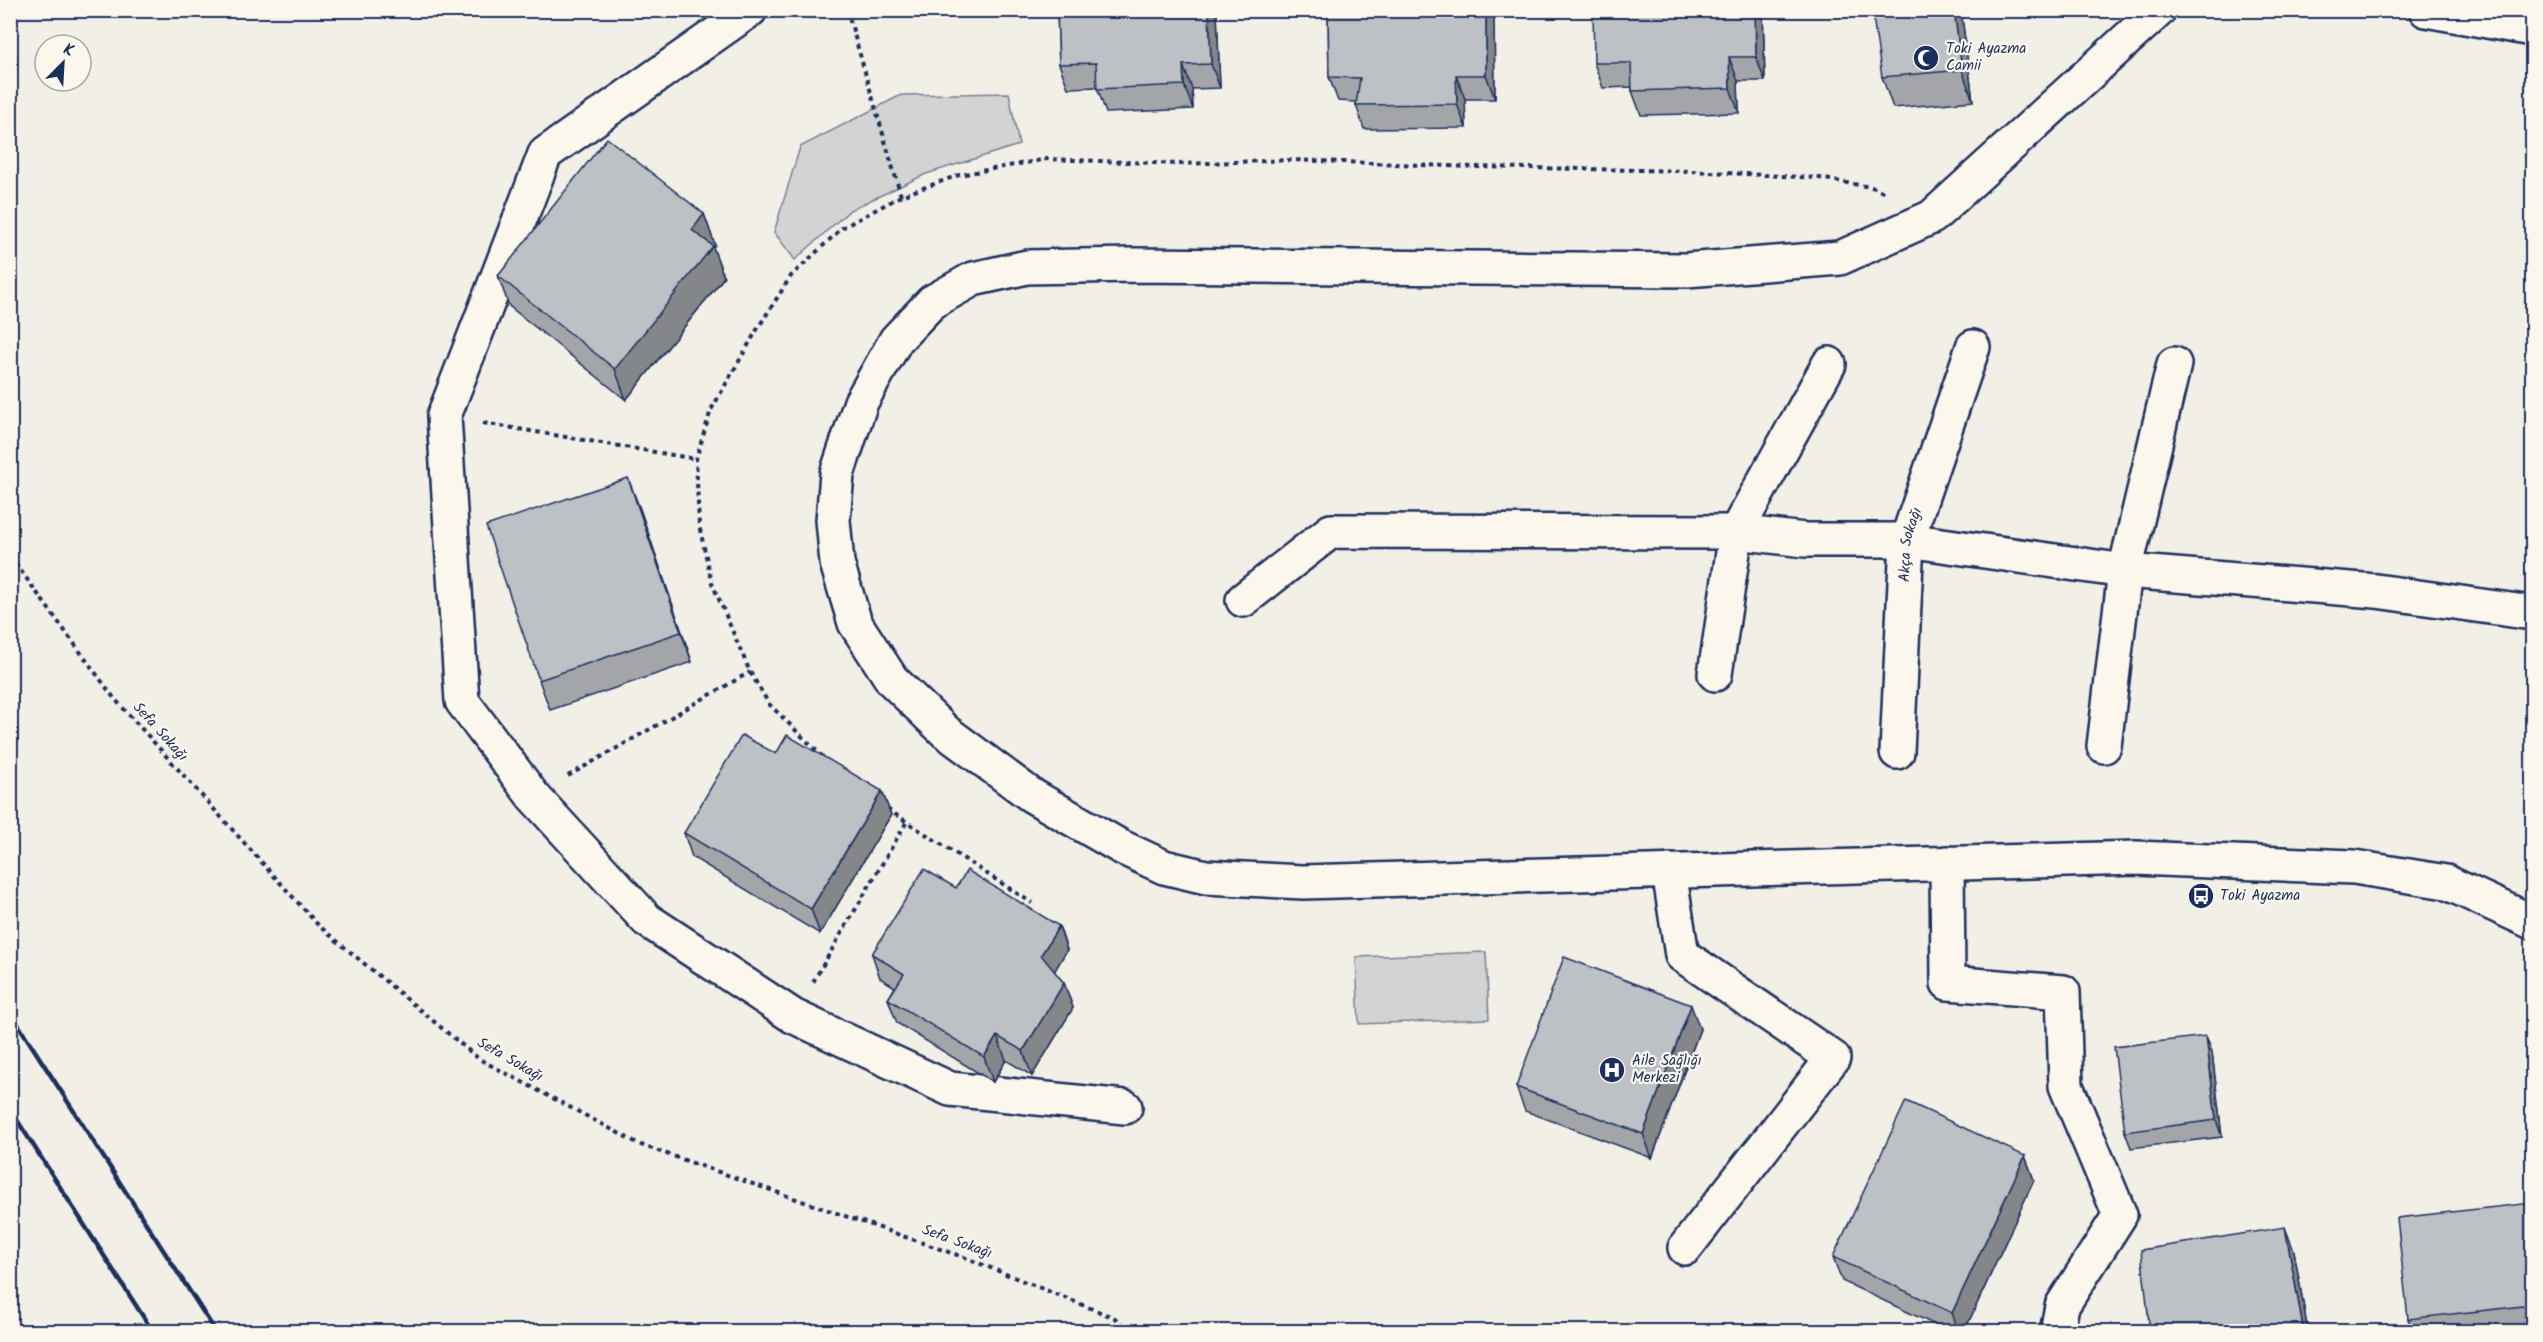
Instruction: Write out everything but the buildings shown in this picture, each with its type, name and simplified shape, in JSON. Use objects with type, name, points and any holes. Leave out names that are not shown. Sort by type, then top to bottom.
[{"type":"street","points":[[750,10],[545,154],[444,416],[462,701],[533,796],[647,920],[793,1016],[950,1089],[1125,1107]]},
{"type":"street","points":[[2159,10],[1932,217],[1840,258],[1686,270],[1027,267],[974,279],[932,302],[896,340],[861,402],[837,474],[833,520],[837,564],[855,623],[892,680],[946,732],[1031,795],[1121,847],[1164,867],[1206,878],[1293,882],[2136,858],[2354,867],[2446,882],[2532,922]]},
{"type":"street","points":[[2426,10],[2532,28]]},
{"type":"street","name":"Akça Sokağı","points":[[1897,752],[1907,540],[1973,347]]},
{"type":"street","points":[[1715,674],[1736,532],[1829,364]]},
{"type":"street","points":[[2103,746],[2125,571],[2174,364]]},
{"type":"street","points":[[1243,600],[1331,531],[1736,532],[1805,540],[1907,540],[2125,571],[2376,591],[2532,613]]},
{"type":"street","points":[[1947,863],[1948,983],[2063,992],[2066,1086],[2120,1215],[2062,1323]]},
{"type":"street","points":[[1669,871],[1682,955],[1833,1058],[1685,1248]]},
{"type":"path","points":[[847,10],[901,196]]},
{"type":"path","points":[[826,760],[769,704],[750,672],[712,583],[699,525],[696,459],[711,410],[791,276],[842,228],[901,196],[959,176],[1047,159],[1180,164],[1292,160],[1474,167],[1691,171],[1819,178],[1876,188],[1932,217]]},
{"type":"path","points":[[444,416],[696,459]]},
{"type":"path","name":"Sefa Sokağı","points":[[10,556],[114,698],[319,926],[479,1059],[641,1145],[966,1258],[1115,1318],[1131,1332]]},
{"type":"path","points":[[533,796],[750,672]]},
{"type":"path","points":[[879,803],[906,823],[1032,903]]},
{"type":"path","points":[[793,1016],[906,823]]},
{"type":"shaded area","points":[[1009,93],[1019,145],[926,174],[850,210],[795,260],[774,232],[800,147],[901,95]]},
{"type":"shaded area","points":[[1486,952],[1489,1019],[1359,1024],[1356,957]]},
{"type":"railway","points":[[10,1012],[216,1332]]},
{"type":"railway","points":[[10,1109],[153,1332]]},
{"type":"place","name":"Toki Ayazma Camii","points":[[1926,58]]},
{"type":"place","name":"Toki Ayazma","points":[[2201,896]]},
{"type":"place","name":"Aile Sağlığı Merkezi","points":[[1612,1070]]}]
